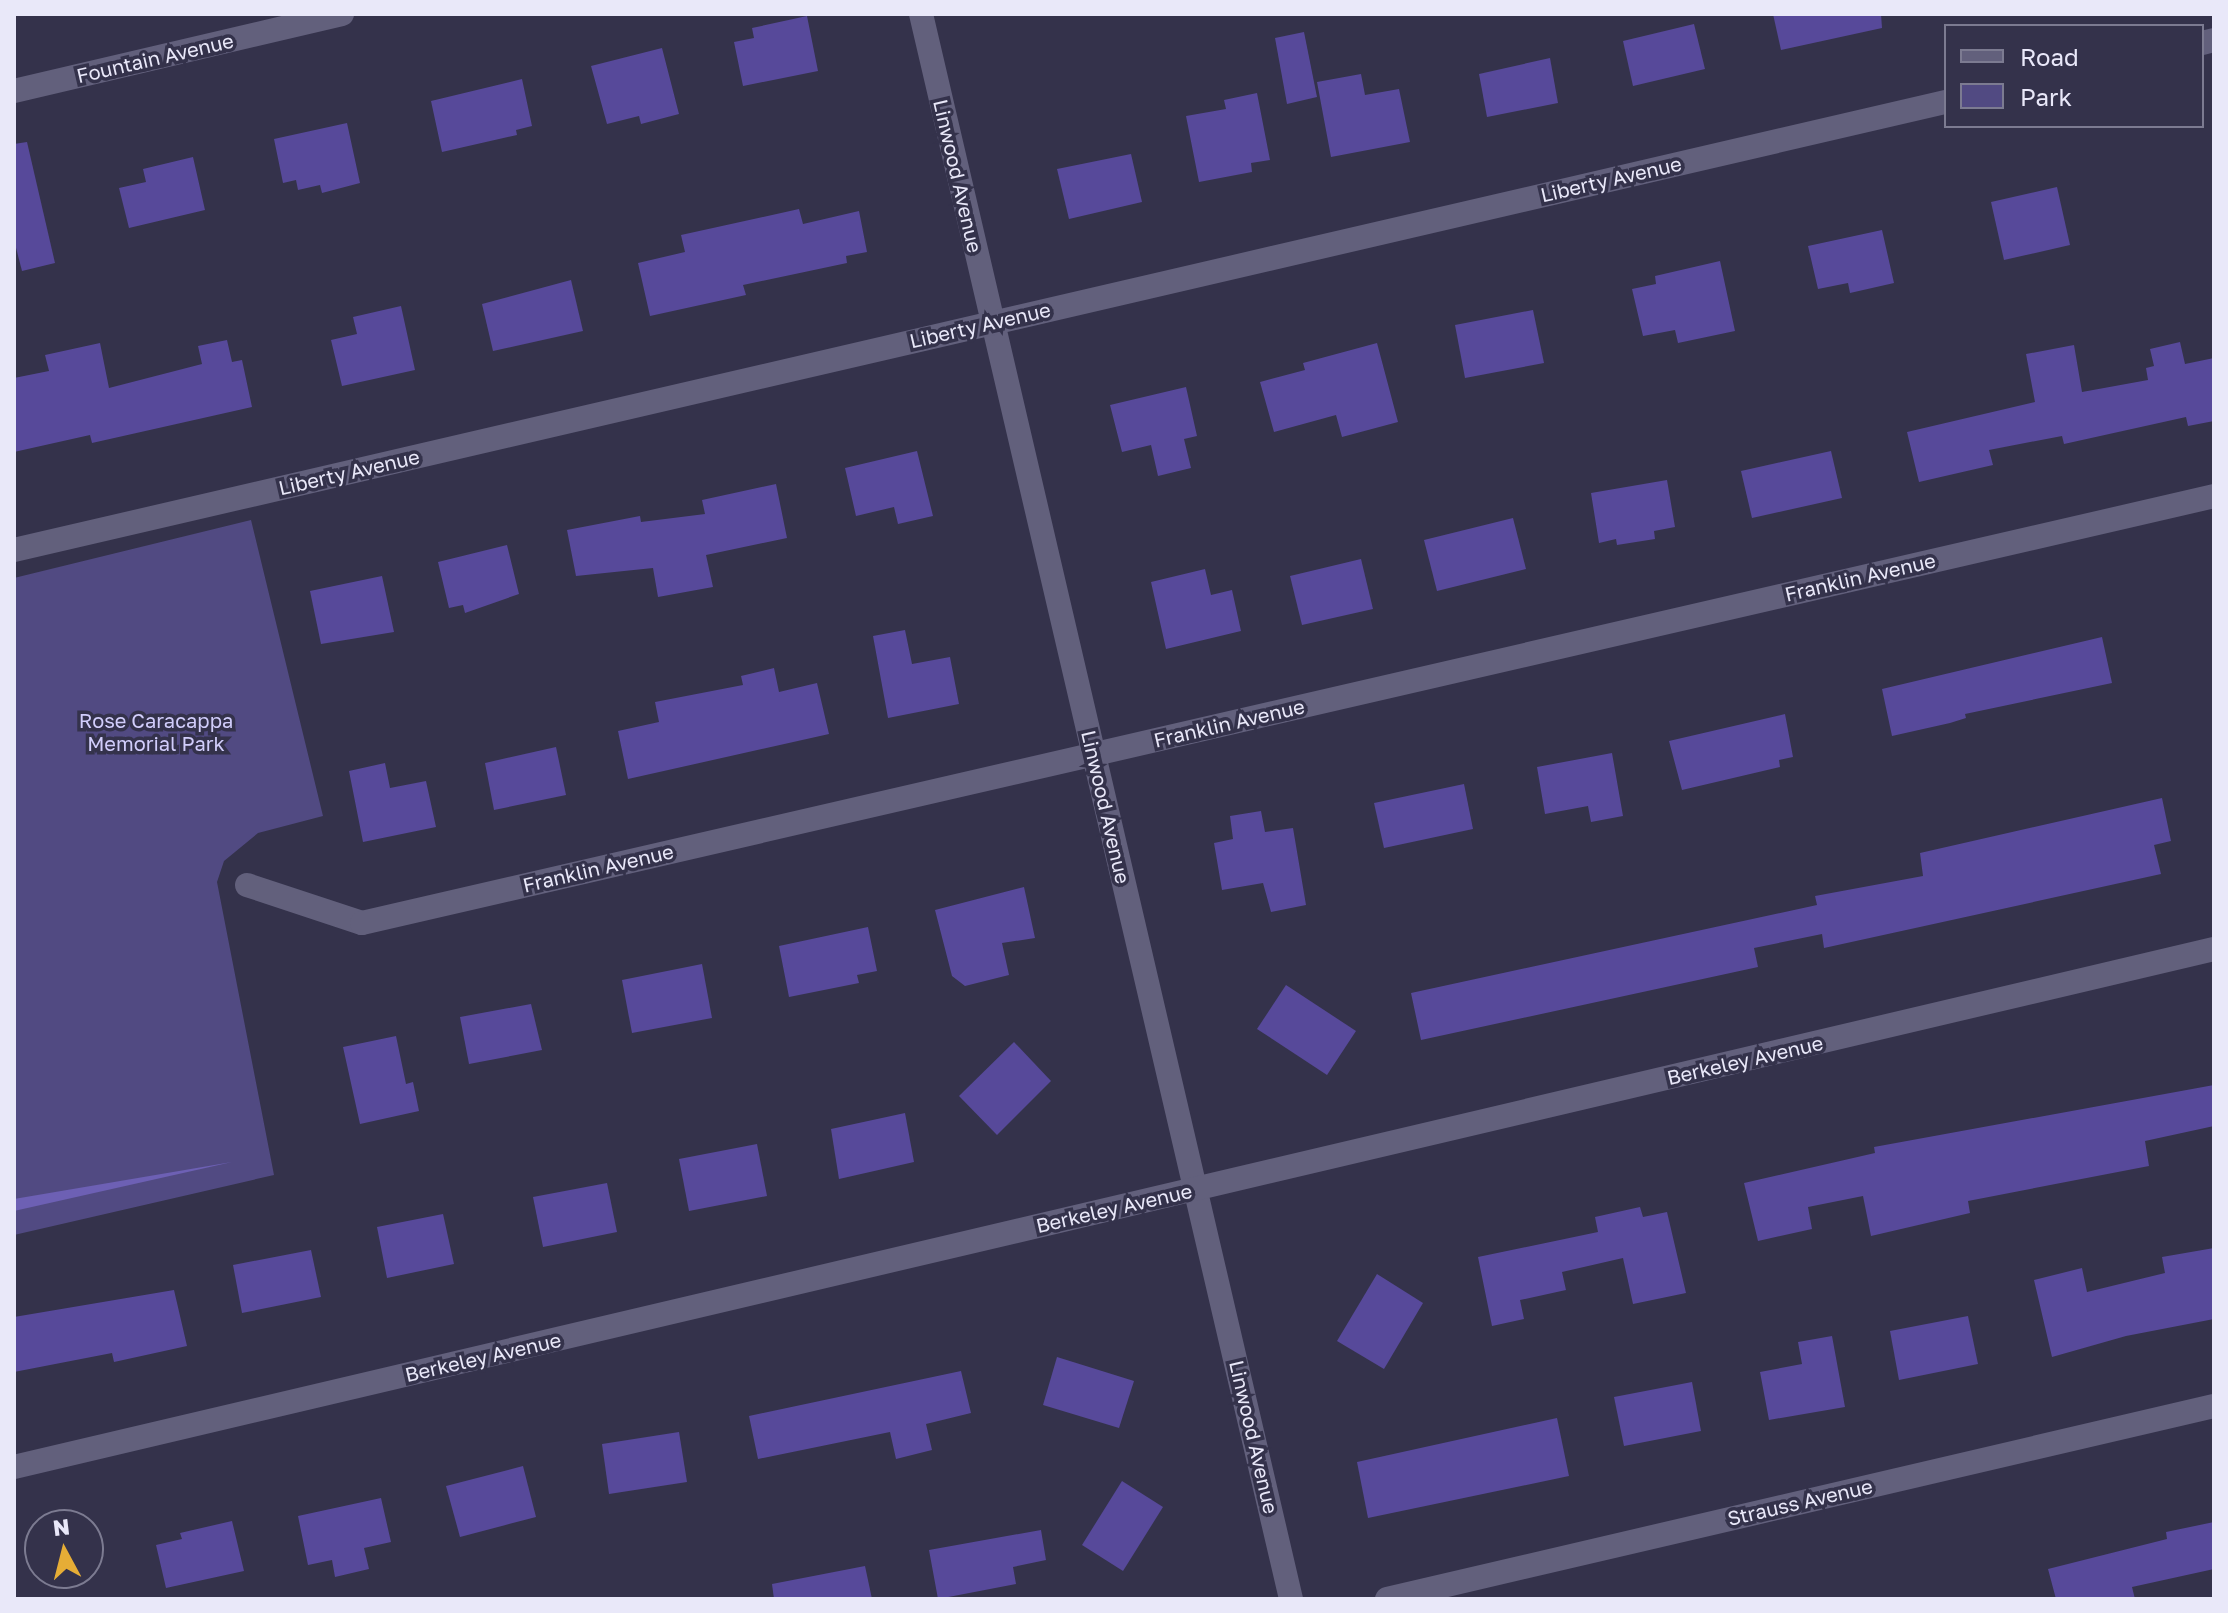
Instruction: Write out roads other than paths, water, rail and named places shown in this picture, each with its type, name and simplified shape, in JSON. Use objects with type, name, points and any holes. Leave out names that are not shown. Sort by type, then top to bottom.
[{"type":"street","name":"Fountain Avenue","points":[[14,91],[342,14]]},
{"type":"street","name":"Linwood Avenue","points":[[921,14],[1291,1599]]},
{"type":"street","name":"Liberty Avenue","points":[[14,550],[1944,102]]},
{"type":"street","name":"Franklin Avenue","points":[[247,885],[362,923],[2214,496]]},
{"type":"street","name":"Berkeley Avenue","points":[[14,1467],[2214,949]]},
{"type":"street","name":"Strauss Avenue","points":[[1387,1599],[2214,1406]]},
{"type":"park label","name":"Rose Caracappa Memorial Park","points":[[156,732]]}]
